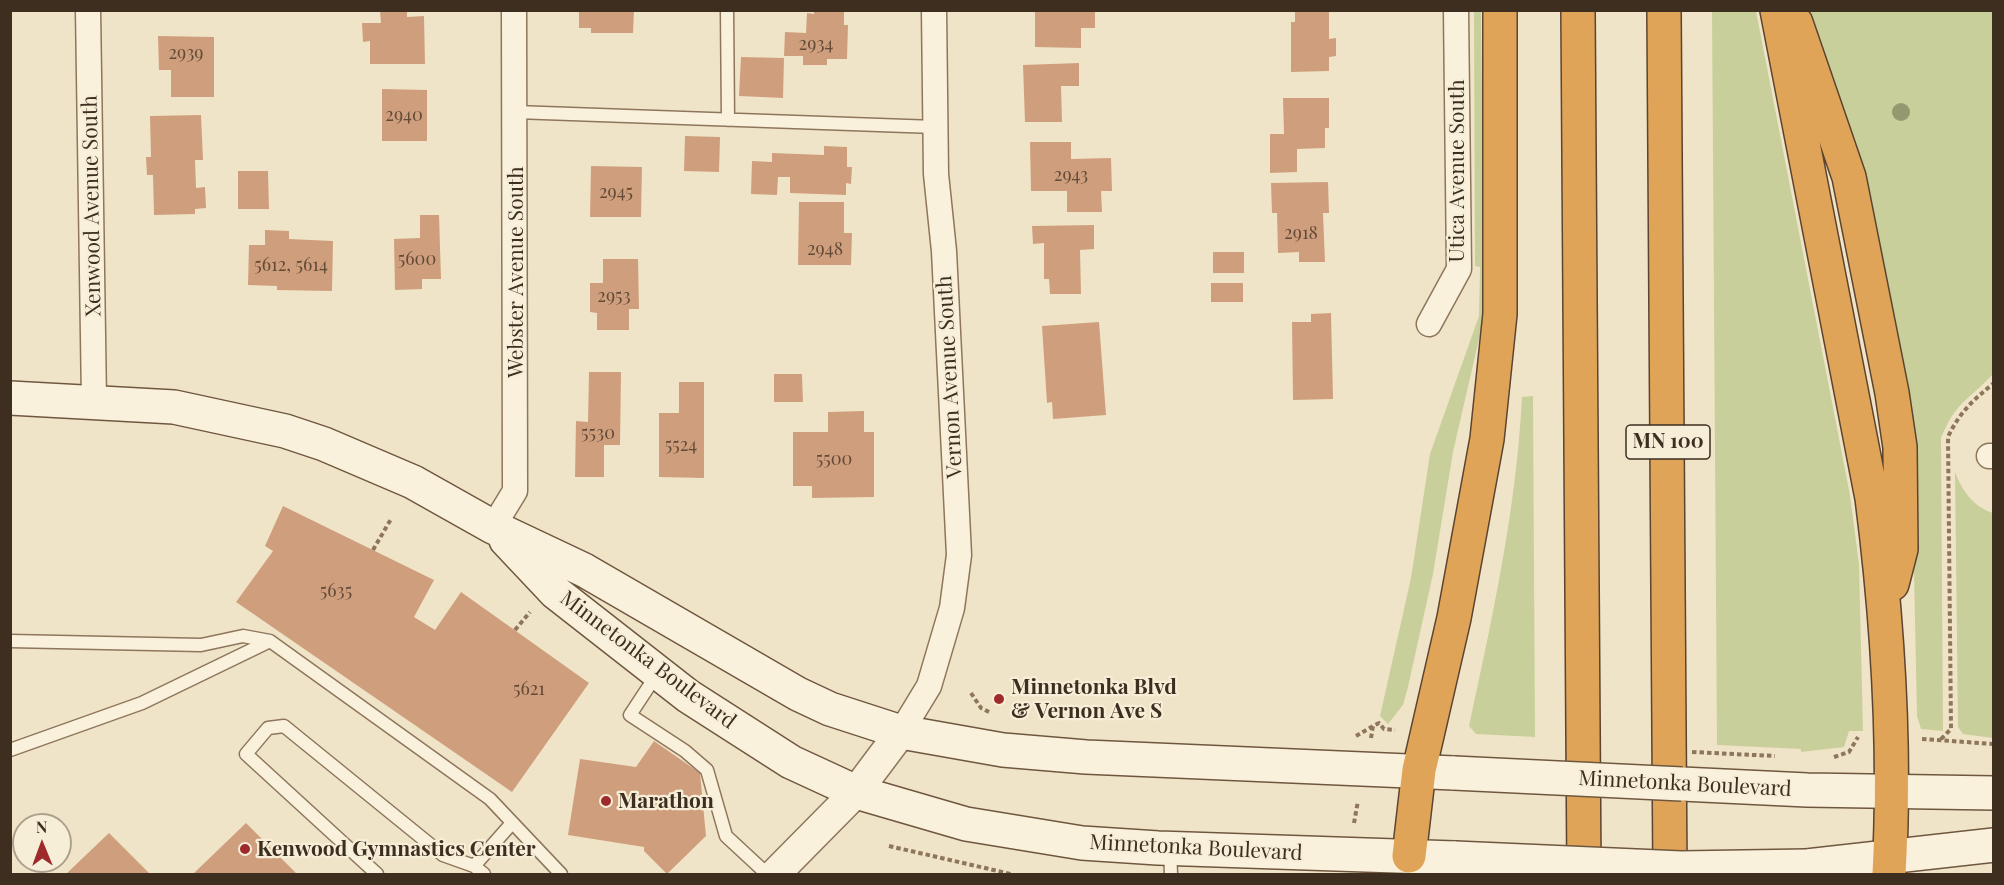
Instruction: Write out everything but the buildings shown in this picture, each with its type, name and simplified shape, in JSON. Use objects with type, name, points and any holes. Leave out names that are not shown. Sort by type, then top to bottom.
[{"type":"highway","points":[[1406,865],[1419,770],[1454,618],[1487,439],[1500,314],[1500,10]]},
{"type":"highway","points":[[1578,10],[1584,874]]},
{"type":"highway","name":"MN 100","points":[[1664,10],[1670,874]]},
{"type":"highway","points":[[1777,10],[1872,498],[1885,612],[1893,739],[1889,866]]},
{"type":"highway","points":[[1791,10],[1815,73],[1849,177],[1892,393],[1900,447],[1901,549],[1885,612]]},
{"type":"main road","name":"Minnetonka Boulevard","points":[[10,398],[94,400],[174,407],[285,431],[373,463],[493,527],[584,570],[798,694],[830,709],[902,732],[1003,750],[1086,757],[1419,770],[1807,790],[1994,793]]},
{"type":"main road","name":"Minnetonka Boulevard","points":[[493,527],[555,592],[657,673],[791,762],[855,792],[910,810],[1030,836],[1082,843],[1171,861],[1406,865],[1455,858],[1681,868],[1889,866],[1994,845]]},
{"type":"street","name":"Xenwood Avenue South","points":[[88,10],[94,400]]},
{"type":"street","name":"Webster Avenue South","points":[[493,527],[515,490],[514,10]]},
{"type":"street","name":"Vernon Avenue South","points":[[902,732],[929,686],[952,608],[959,555],[934,127],[934,10]]},
{"type":"street","name":"Utica Avenue South","points":[[1429,324],[1459,269],[1456,10]]},
{"type":"street","points":[[775,874],[855,792],[902,732]]},
{"type":"lane","points":[[727,10],[728,120]]},
{"type":"lane","points":[[515,112],[934,127]]},
{"type":"lane","points":[[10,641],[201,645],[243,636],[270,641],[490,799],[561,874]]},
{"type":"lane","points":[[10,750],[142,703],[270,641]]},
{"type":"lane","points":[[657,673],[630,715],[685,751],[707,770],[726,836],[767,874]]},
{"type":"lane","points":[[377,874],[246,754],[268,728],[284,726],[443,855],[474,866],[484,874]]},
{"type":"lane","points":[[474,866],[512,823]]},
{"type":"path","points":[[1994,383],[1968,404],[1957,418],[1948,437],[1951,729],[1941,739],[1994,744]]},
{"type":"path","points":[[373,550],[391,519]]},
{"type":"path","points":[[514,630],[534,607]]},
{"type":"path","points":[[1830,758],[1849,752],[1857,737]]},
{"type":"path","points":[[1775,756],[1786,757]]},
{"type":"path","points":[[889,846],[1011,874]]},
{"type":"green space","points":[[1474,11],[1481,11],[1483,181],[1488,181],[1487,304],[1453,452],[1433,574],[1408,687],[1403,705],[1388,724],[1380,716],[1411,578],[1430,454],[1479,316],[1480,267],[1475,266]]},
{"type":"green space","points":[[1712,11],[1756,11],[1850,495],[1859,564],[1863,731],[1849,731],[1844,747],[1801,752],[1801,749],[1717,745]]},
{"type":"green space","points":[[1807,11],[1993,11],[1993,374],[1958,408],[1941,438],[1943,731],[1921,729],[1917,716],[1912,479],[1858,162]]},
{"type":"green space","points":[[1533,396],[1535,737],[1476,734],[1469,726],[1495,603],[1509,522],[1522,397]]},
{"type":"green space","points":[[1955,472],[1969,497],[1980,507],[1993,513],[1993,738],[1963,734],[1958,727]]},
{"type":"place","name":"Minnetonka Blvd & Vernon Ave S","points":[[999,699]]},
{"type":"place","name":"Marathon","points":[[606,801]]},
{"type":"place","name":"Kenwood Gymnastics Center","points":[[245,849]]}]
